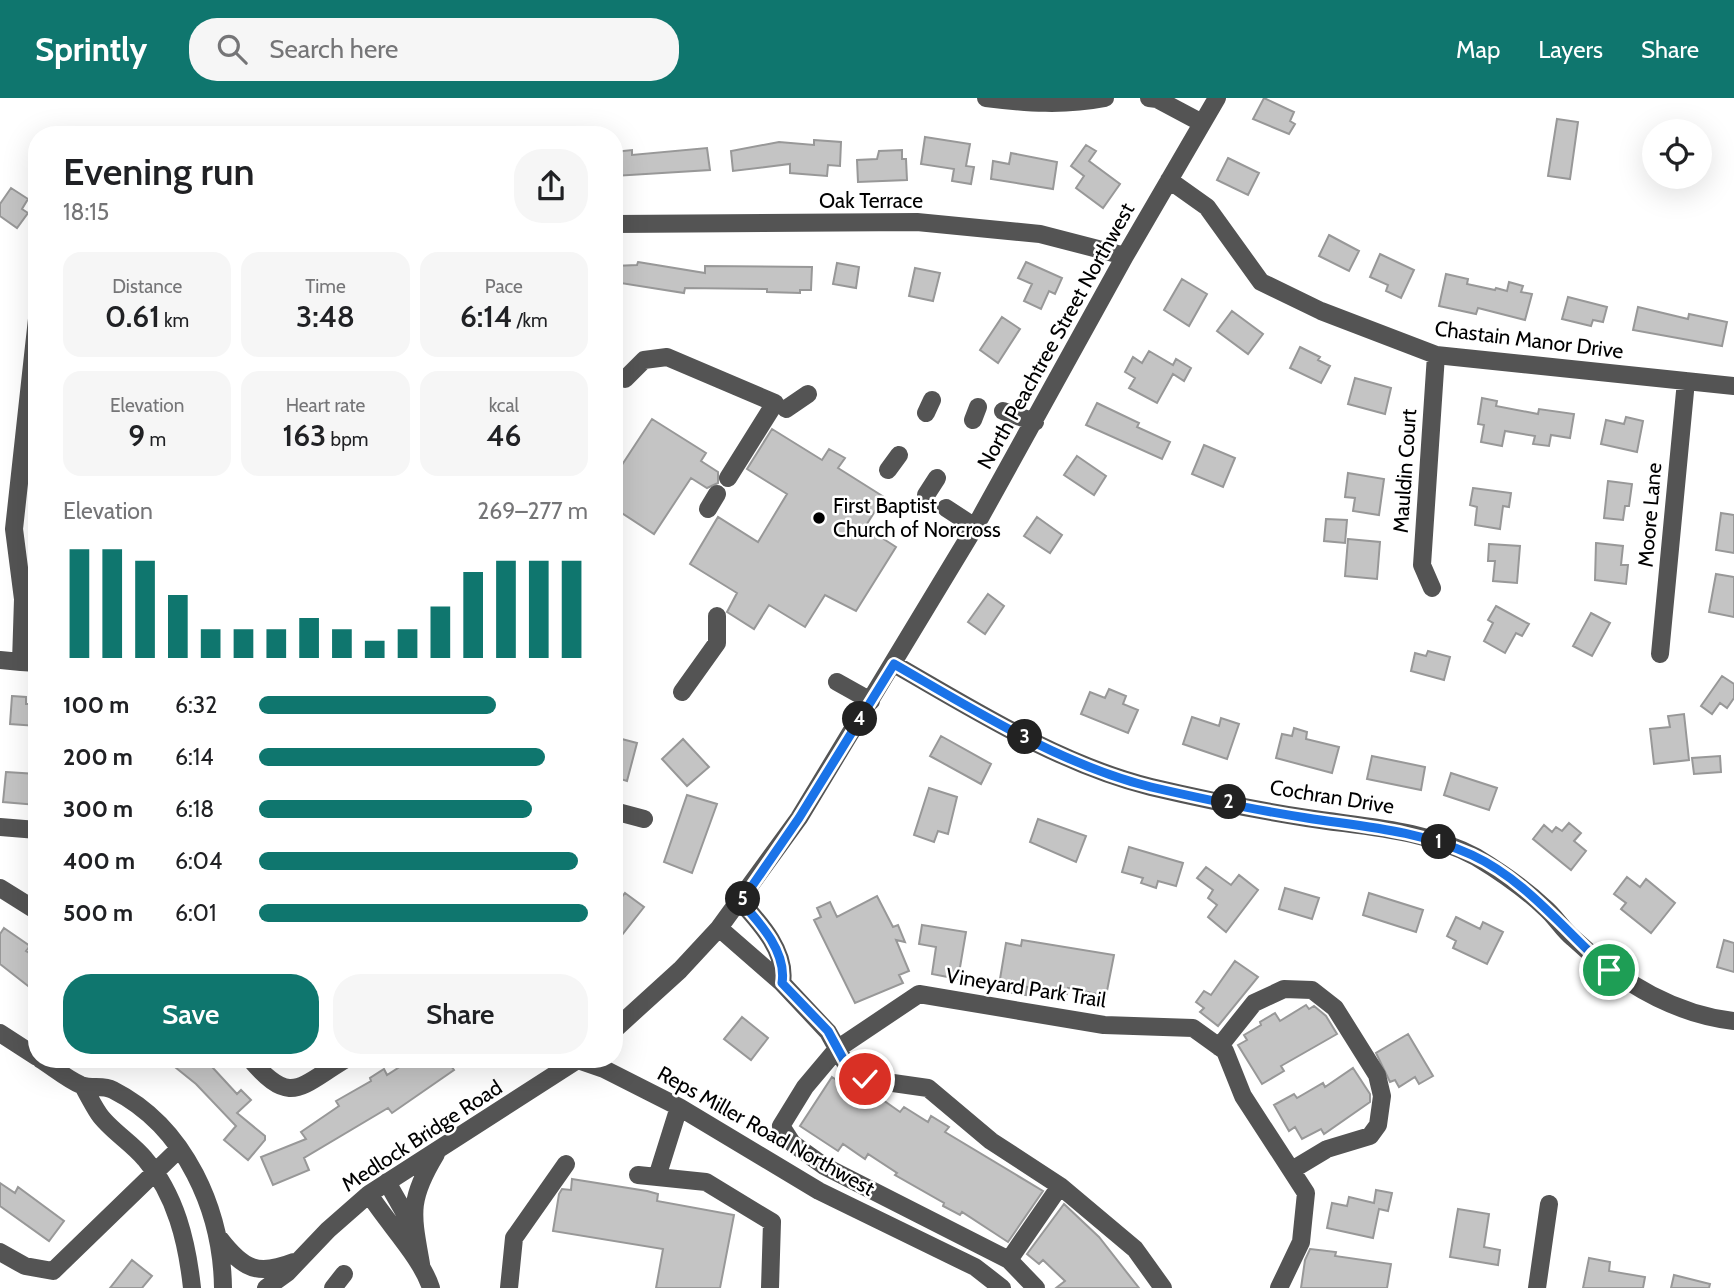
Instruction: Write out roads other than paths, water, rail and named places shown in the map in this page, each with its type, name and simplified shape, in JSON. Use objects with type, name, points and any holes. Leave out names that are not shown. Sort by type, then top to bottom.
[{"type":"street","points":[[986,98],[1035,104],[1077,104],[1105,98]]},
{"type":"street","points":[[1149,98],[1157,99],[1202,123]]},
{"type":"street","name":"North Peachtree Street Northwest","points":[[741,902],[799,818],[894,664],[1035,422],[1125,256],[1217,98]]},
{"type":"street","name":"Chastain Manor Drive","points":[[1169,180],[1206,207],[1261,282],[1321,311],[1436,355],[1734,386]]},
{"type":"street","name":"Oak Terrace","points":[[623,224],[917,222],[1040,233],[1125,256]]},
{"type":"street","name":"Mauldin Court","points":[[1432,588],[1422,565],[1436,355]]},
{"type":"street","points":[[625,379],[644,360],[667,357],[775,403],[728,478]]},
{"type":"street","name":"Moore Lane","points":[[1660,654],[1686,381]]},
{"type":"street","points":[[786,410],[808,394]]},
{"type":"street","points":[[28,401],[14,529],[28,652]]},
{"type":"street","points":[[1003,411],[1035,422]]},
{"type":"street","points":[[888,470],[898,455]]},
{"type":"street","points":[[926,495],[937,478]]},
{"type":"street","points":[[946,508],[975,527]]},
{"type":"street","points":[[682,692],[717,643],[717,616]]},
{"type":"street","points":[[0,660],[28,662]]},
{"type":"street","name":"Cochran Drive","points":[[894,664],[967,708],[1059,754],[1149,786],[1304,817],[1420,835],[1474,857],[1545,907],[1570,936],[1609,970],[1666,1004],[1712,1019],[1734,1021]]},
{"type":"street","points":[[837,682],[871,701]]},
{"type":"street","points":[[623,813],[644,819]]},
{"type":"street","points":[[0,827],[28,829]]},
{"type":"street","points":[[0,888],[28,901]]},
{"type":"street","points":[[623,1022],[680,970],[741,902],[767,934],[783,973],[782,983]]},
{"type":"street","points":[[719,928],[782,983],[828,1031],[847,1066],[865,1079],[928,1088],[990,1141],[1060,1186],[1135,1249],[1163,1288]]},
{"type":"street","points":[[1219,1047],[1254,1003],[1284,989],[1312,990],[1335,1008],[1377,1075],[1382,1096],[1378,1125],[1370,1136],[1327,1149],[1292,1170]]},
{"type":"street","name":"Vineyard Park Trail","points":[[1036,1288],[1009,1260],[862,1187],[792,1143],[781,1126],[806,1087],[837,1049],[919,994],[1104,1025],[1193,1028],[1225,1051],[1243,1096],[1306,1193],[1301,1242],[1279,1288]]},
{"type":"street","points":[[0,1033],[28,1051]]},
{"type":"street","points":[[54,1068],[83,1086],[110,1088],[132,1102],[159,1126],[179,1149],[196,1174],[220,1239],[223,1288]]},
{"type":"street","points":[[258,1068],[270,1082],[286,1090],[298,1087],[331,1068]]},
{"type":"street","name":"Medlock Bridge Road","points":[[266,1288],[301,1259],[328,1230],[369,1194],[436,1154],[564,1068]]},
{"type":"street","name":"Reps Miller Road Northwest","points":[[601,1068],[679,1107],[819,1191],[975,1267],[1002,1288]]},
{"type":"street","points":[[83,1086],[100,1116],[154,1171],[177,1213],[189,1258],[192,1288]]},
{"type":"street","points":[[657,1177],[679,1107]]},
{"type":"street","points":[[0,1252],[25,1266],[53,1271],[179,1149]]},
{"type":"street","points":[[432,1288],[421,1264],[413,1208],[416,1189],[436,1154]]},
{"type":"street","points":[[509,1288],[514,1238],[566,1164]]},
{"type":"street","points":[[638,1175],[706,1182],[772,1222],[770,1288]]},
{"type":"street","points":[[387,1182],[415,1232]]},
{"type":"street","points":[[1009,1260],[1060,1186]]},
{"type":"street","points":[[369,1194],[400,1240],[421,1264]]},
{"type":"street","points":[[1537,1288],[1549,1204]]},
{"type":"street","points":[[220,1239],[233,1256],[256,1269],[274,1269],[301,1259]]},
{"type":"street","points":[[288,1288],[301,1259]]},
{"type":"place","name":"First Baptist Church of Norcross","points":[[819,518]]}]
